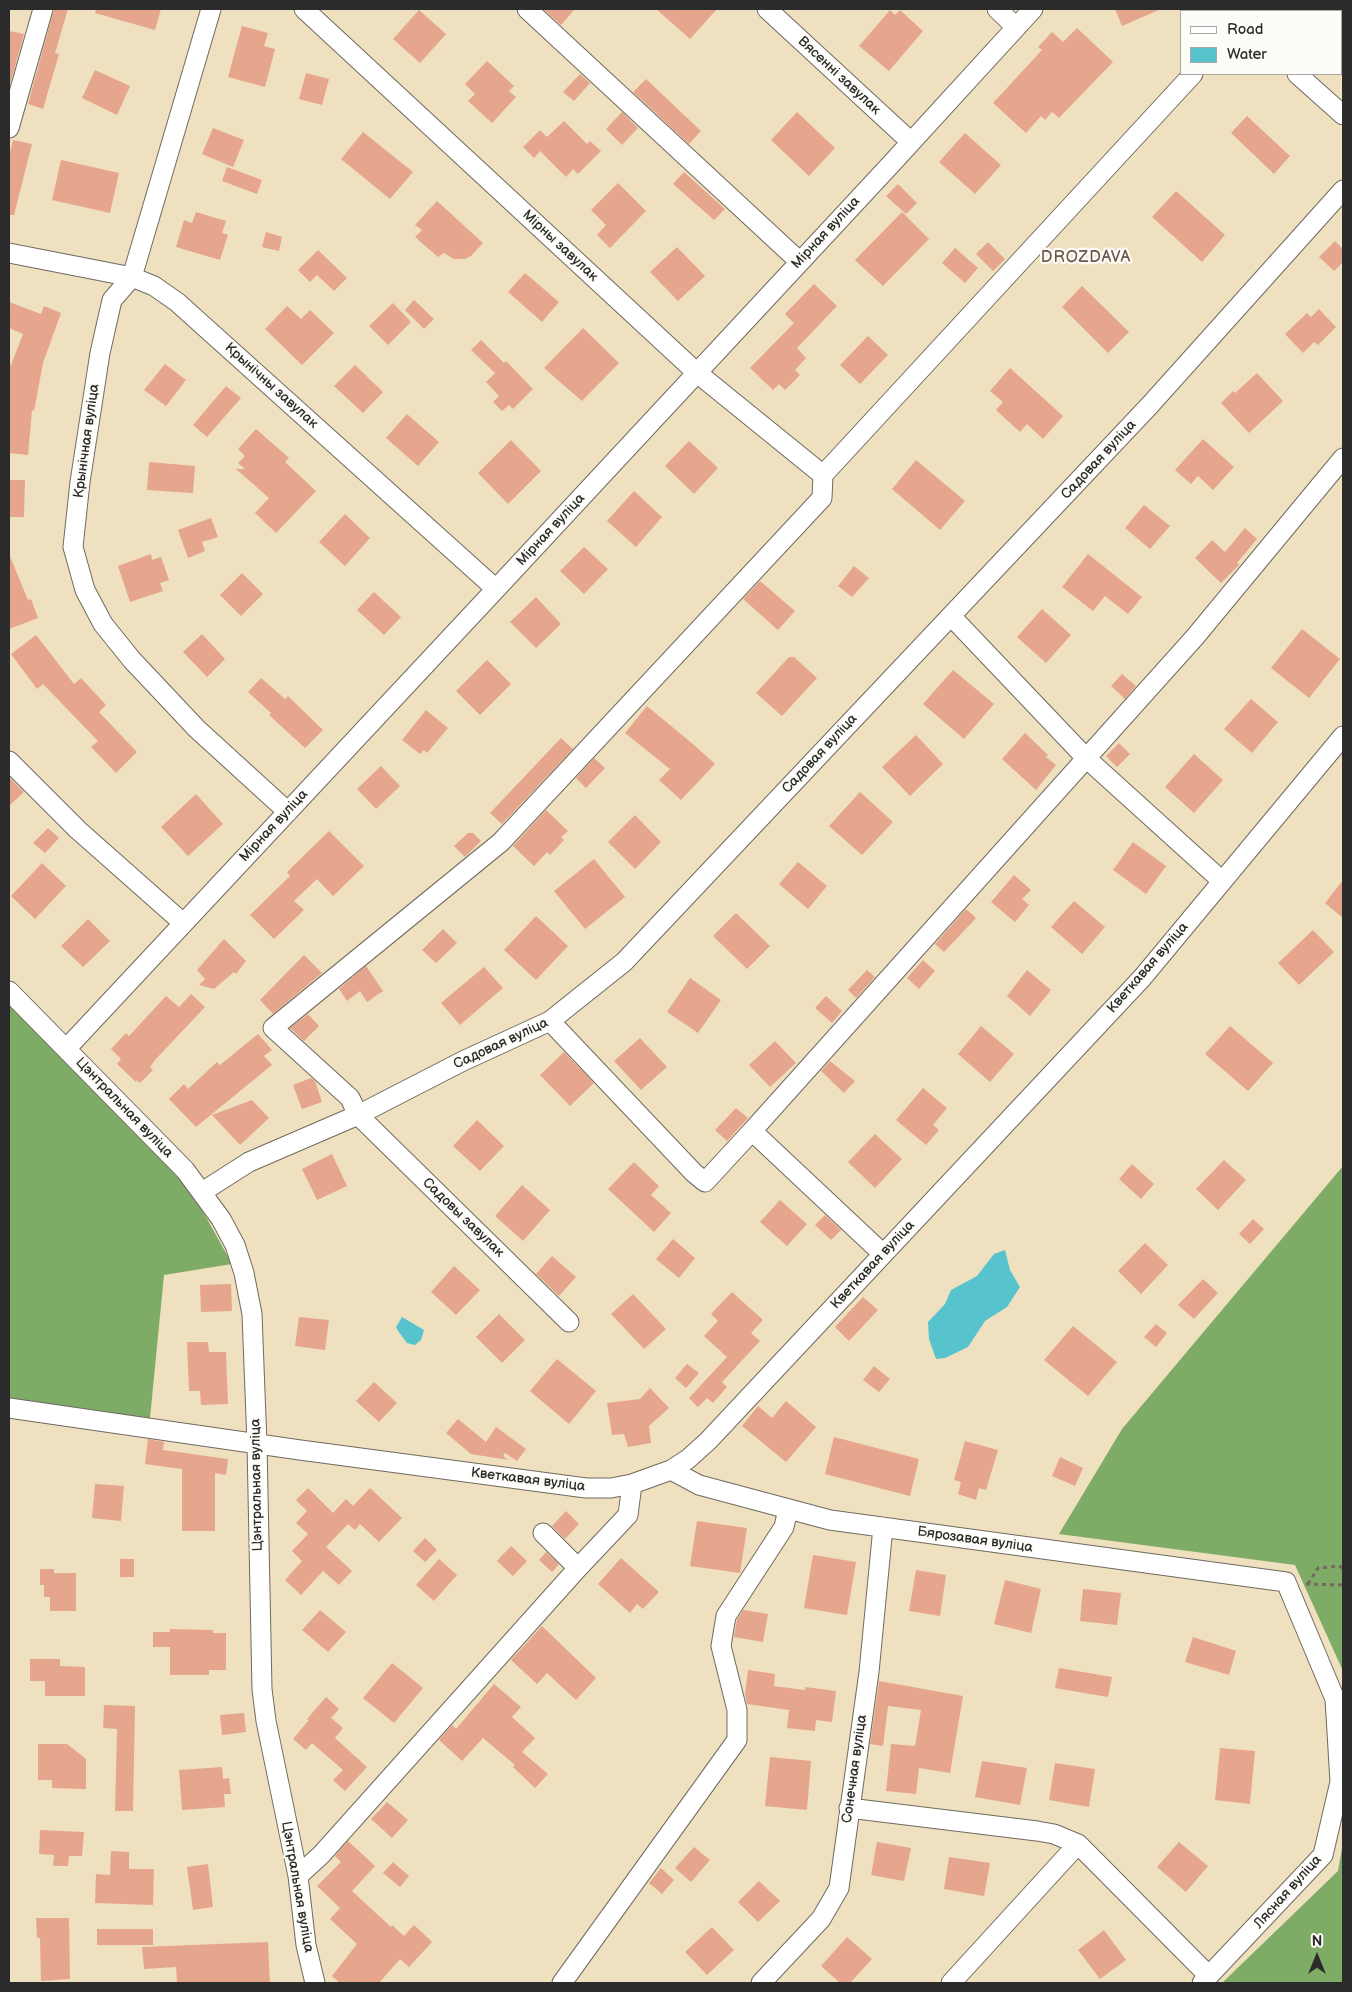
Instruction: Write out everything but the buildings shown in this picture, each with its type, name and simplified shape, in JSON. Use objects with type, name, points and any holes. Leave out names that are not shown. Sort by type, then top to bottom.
[{"type":"street","points":[[9,128],[43,9]]},
{"type":"street","name":"Крынічная вуліца","points":[[211,9],[132,277],[112,300],[100,353],[73,547],[85,590],[103,624],[132,660],[197,729],[288,812]]},
{"type":"street","name":"Мірны завулак","points":[[304,9],[696,372],[822,474]]},
{"type":"street","points":[[527,9],[800,262]]},
{"type":"street","name":"Вясенні завулак","points":[[767,9],[911,142]]},
{"type":"street","points":[[997,9],[1016,27]]},
{"type":"street","name":"Мірная вуліца","points":[[66,1049],[182,922],[288,812],[496,589],[1033,9]]},
{"type":"street","points":[[822,474],[1191,75]]},
{"type":"street","points":[[1298,75],[1343,115]]},
{"type":"street","name":"Садовая вуліца","points":[[202,1192],[249,1162],[358,1115],[463,1061],[550,1022],[624,962],[1203,348],[1343,190]]},
{"type":"street","name":"Крынічны завулак","points":[[9,253],[132,277],[154,286],[177,302],[496,589]]},
{"type":"street","points":[[550,1022],[704,1182],[752,1131],[1195,637],[1343,458]]},
{"type":"street","name":"Садовы завулак","points":[[569,1322],[358,1115],[350,1098],[273,1028],[501,842],[822,498],[822,474]]},
{"type":"street","points":[[951,616],[1086,758],[1222,881]]},
{"type":"street","name":"Кветкавая вуліца","points":[[9,1408],[538,1483],[611,1488],[632,1484],[671,1470],[688,1459],[708,1441],[1142,978],[1343,736]]},
{"type":"street","points":[[9,761],[78,830],[182,922]]},
{"type":"street","name":"Цэнтральная вуліца","points":[[9,991],[185,1170],[221,1219],[235,1245],[244,1273],[252,1314],[257,1444],[262,1689],[266,1721],[298,1876],[306,1945],[315,1983]]},
{"type":"street","points":[[752,1131],[883,1254]]},
{"type":"street","name":"Бярозавая вуліца","points":[[671,1470],[699,1486],[830,1520],[1286,1582]]},
{"type":"street","points":[[298,1876],[321,1856],[578,1568],[628,1515],[632,1484]]},
{"type":"street","points":[[562,1983],[737,1740],[737,1710],[721,1646],[726,1616],[784,1527],[788,1509]]},
{"type":"street","name":"Сонечная вуліца","points":[[761,1983],[822,1919],[839,1888],[869,1672],[883,1527]]},
{"type":"street","points":[[543,1533],[578,1568]]},
{"type":"street","name":"Лясная вуліца","points":[[1206,1980],[1323,1855],[1340,1782],[1336,1699],[1286,1582]]},
{"type":"street","points":[[849,1808],[1054,1834],[1078,1844],[1206,1980]]},
{"type":"street","points":[[951,1983],[1078,1844]]},
{"type":"path","points":[[1308,1584],[1318,1568],[1339,1566],[1343,1568]]},
{"type":"path","points":[[1286,1582],[1343,1585]]},
{"type":"green space","points":[[9,1003],[190,1188],[232,1264],[164,1275],[150,1418],[9,1406]]},
{"type":"green space","points":[[1343,1166],[1343,1671],[1295,1565],[1059,1534],[1122,1429]]},
{"type":"green space","points":[[1343,1842],[1343,1983],[1222,1983],[1338,1871]]},
{"type":"water","points":[[1005,1250],[1010,1270],[1020,1287],[1007,1307],[985,1321],[968,1347],[945,1358],[936,1359],[929,1339],[928,1322],[945,1304],[951,1290],[977,1276],[994,1254]]},
{"type":"water","points":[[402,1317],[424,1330],[421,1340],[415,1345],[407,1343],[396,1327]]},
{"type":"district","name":"DROZDAVA","points":[[1086,258]]}]
